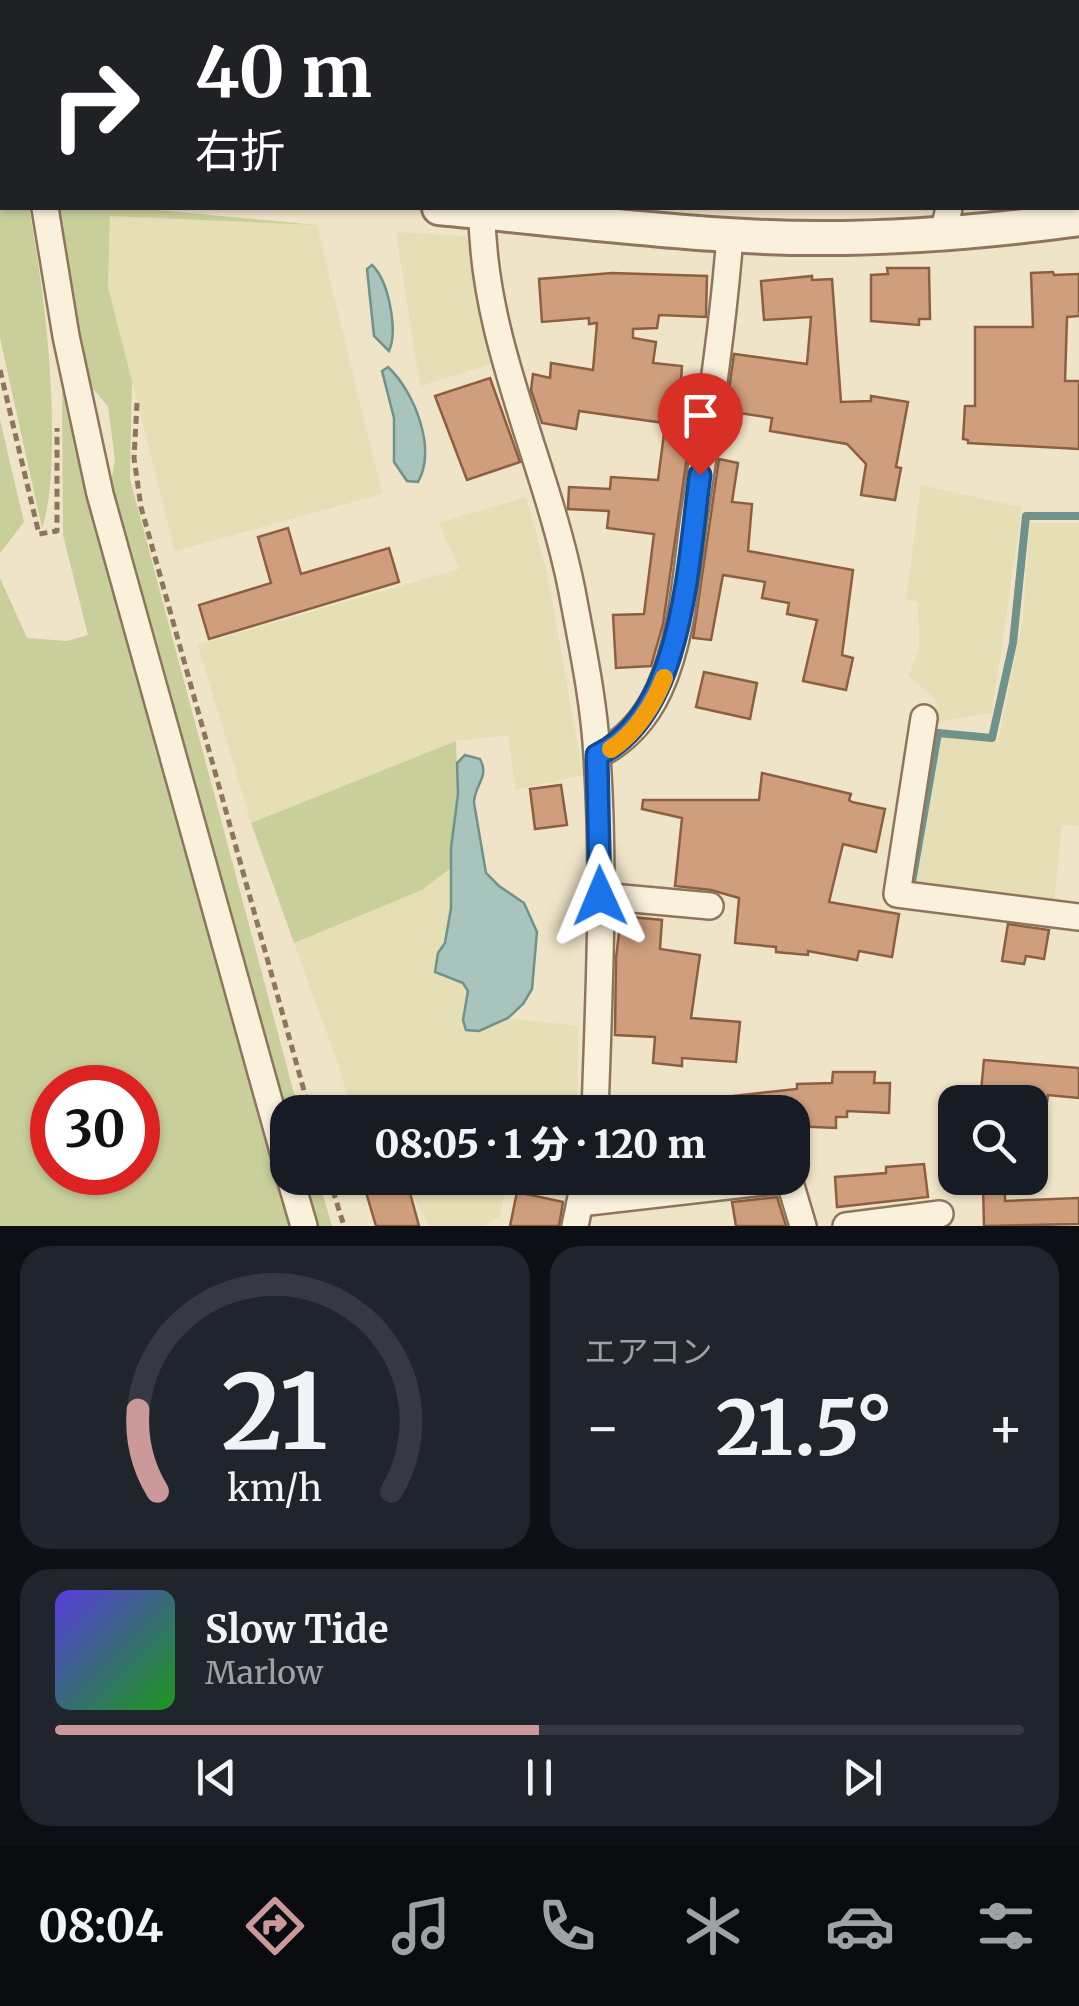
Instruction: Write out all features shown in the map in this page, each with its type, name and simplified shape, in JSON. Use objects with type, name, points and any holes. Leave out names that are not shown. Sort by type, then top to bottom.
[{"type":"street","points":[[45,210],[66,336],[100,494],[270,1105]]},
{"type":"street","points":[[595,1095],[600,896],[597,755],[571,586],[496,323],[482,210],[584,215],[730,235],[844,238],[946,221],[1079,219]]},
{"type":"street","points":[[597,755],[615,747],[632,731],[659,692],[674,649],[710,413],[730,235]]},
{"type":"street","points":[[924,718],[897,894],[1079,917]]},
{"type":"street","points":[[600,896],[710,906]]},
{"type":"street","points":[[580,1202],[790,1179],[803,1226]]},
{"type":"street","points":[[295,1195],[304,1226]]},
{"type":"street","points":[[846,1226],[940,1214]]},
{"type":"path","points":[[0,370],[39,534],[57,531],[58,413]]},
{"type":"path","points":[[136,403],[134,458],[141,507],[305,1095]]},
{"type":"path","points":[[334,1195],[344,1226]]},
{"type":"shaded area","points":[[110,215],[317,225],[382,494],[175,551],[108,287]]},
{"type":"shaded area","points":[[396,232],[467,236],[491,364],[420,386]]},
{"type":"shaded area","points":[[921,485],[1022,507],[992,713],[938,722],[935,699],[909,676],[919,648],[918,602],[906,599]]},
{"type":"shaded area","points":[[526,497],[547,572],[583,775],[516,790],[508,735],[456,741],[251,823],[198,645],[459,569],[439,523]]},
{"type":"shaded area","points":[[1030,523],[1079,523],[1079,826],[1062,825],[1054,901],[916,886],[939,737],[998,742],[1023,617]]},
{"type":"shaded area","points":[[451,868],[451,908],[445,944],[434,964],[440,976],[463,983],[468,991],[463,1020],[479,1031],[508,1018],[578,1026],[577,1095],[347,1095],[294,943],[422,890]]},
{"type":"shaded area","points":[[412,1195],[504,1195],[500,1216],[484,1226],[429,1226]]},
{"type":"green space","points":[[0,210],[29,210],[43,296],[51,385],[49,497],[42,528],[0,338]]},
{"type":"green space","points":[[57,210],[157,210],[317,225],[110,216],[108,287],[132,381],[130,479],[294,1095],[276,1095],[111,483],[115,460],[108,406],[85,380]]},
{"type":"green space","points":[[65,374],[270,1127],[270,1195],[289,1195],[297,1226],[0,1226],[0,578],[27,638],[67,641],[88,635],[63,535]]},
{"type":"green space","points":[[0,420],[24,522],[0,553]]},
{"type":"green space","points":[[456,741],[458,794],[451,868],[422,890],[294,943],[251,823]]},
{"type":"green space","points":[[304,1195],[323,1195],[332,1226],[313,1226]]},
{"type":"water","points":[[372,265],[383,282],[390,306],[393,331],[389,351],[374,336],[367,269]]},
{"type":"water","points":[[388,367],[406,390],[420,421],[425,453],[418,482],[407,481],[394,462],[394,418],[382,371]]},
{"type":"water","points":[[465,755],[480,759],[483,765],[474,803],[486,873],[524,903],[537,932],[532,989],[508,1018],[479,1031],[466,1030],[463,1020],[468,991],[463,983],[435,972],[451,908],[457,763]]},
{"type":"building","points":[[887,268],[929,268],[930,319],[919,319],[919,325],[871,321],[871,275],[888,274]]},
{"type":"building","points":[[612,273],[707,276],[706,317],[659,315],[657,328],[633,329],[633,338],[656,342],[653,363],[682,366],[678,425],[579,411],[576,429],[542,423],[531,390],[533,374],[550,378],[551,363],[593,370],[597,323],[589,324],[589,318],[542,322],[539,279]]},
{"type":"building","points":[[1031,273],[1079,274],[1079,316],[1067,317],[1065,381],[1079,381],[1079,449],[968,443],[963,439],[965,406],[975,406],[975,327],[1033,327]]},
{"type":"building","points":[[812,276],[812,280],[832,279],[841,402],[871,401],[871,396],[908,402],[896,467],[901,468],[895,500],[861,495],[866,464],[847,444],[770,431],[772,418],[726,411],[734,354],[807,364],[811,317],[764,320],[761,281]]},
{"type":"building","points":[[490,378],[520,462],[467,480],[435,396]]},
{"type":"building","points":[[665,426],[691,429],[663,624],[651,666],[616,668],[613,615],[644,614],[654,534],[607,528],[609,511],[568,509],[569,487],[610,489],[611,477],[658,480]]},
{"type":"building","points":[[719,459],[738,463],[732,502],[752,504],[748,551],[853,570],[842,655],[853,658],[846,690],[803,681],[817,620],[787,614],[789,603],[762,598],[765,582],[723,575],[711,640],[693,638]]},
{"type":"building","points":[[288,528],[301,574],[389,548],[399,582],[209,639],[199,605],[271,583],[258,537]]},
{"type":"building","points":[[704,672],[757,683],[750,719],[696,707]]},
{"type":"building","points":[[762,773],[851,794],[852,802],[885,809],[876,852],[843,844],[829,902],[899,914],[892,957],[859,951],[857,960],[808,951],[808,955],[776,952],[776,947],[735,943],[739,898],[675,886],[682,818],[642,809],[643,800],[759,800]]},
{"type":"building","points":[[561,785],[567,825],[535,829],[530,789]]},
{"type":"building","points":[[621,916],[662,920],[660,949],[700,955],[691,1018],[740,1022],[736,1062],[682,1058],[682,1066],[653,1063],[655,1037],[615,1035]]},
{"type":"building","points":[[1008,924],[1049,930],[1044,959],[1026,956],[1024,964],[1002,961]]},
{"type":"building","points":[[984,1060],[1079,1068],[1079,1098],[1048,1095],[1048,1085],[982,1085]]},
{"type":"building","points":[[833,1072],[875,1072],[874,1083],[890,1083],[889,1113],[847,1111],[847,1117],[836,1117],[836,1128],[810,1127],[810,1095],[742,1095],[797,1089],[797,1084],[832,1083]]},
{"type":"building","points":[[924,1164],[928,1197],[837,1207],[835,1177],[886,1173],[886,1167]]},
{"type":"building","points":[[367,1195],[411,1195],[419,1226],[376,1226]]},
{"type":"building","points":[[516,1195],[563,1202],[559,1226],[510,1226]]},
{"type":"building","points":[[983,1195],[1005,1195],[1005,1201],[1079,1198],[1079,1224],[984,1226]]},
{"type":"building","points":[[777,1197],[786,1226],[736,1226],[732,1202]]},
{"type":"waterway","points":[[912,882],[938,733],[992,738],[1013,643],[1026,516],[1079,516]]},
{"type":"slow traffic","points":[[611,749],[632,731],[664,678]]},
{"type":"route","points":[[600,896],[597,755],[615,747],[632,731],[659,692],[674,649],[700,475]]}]
